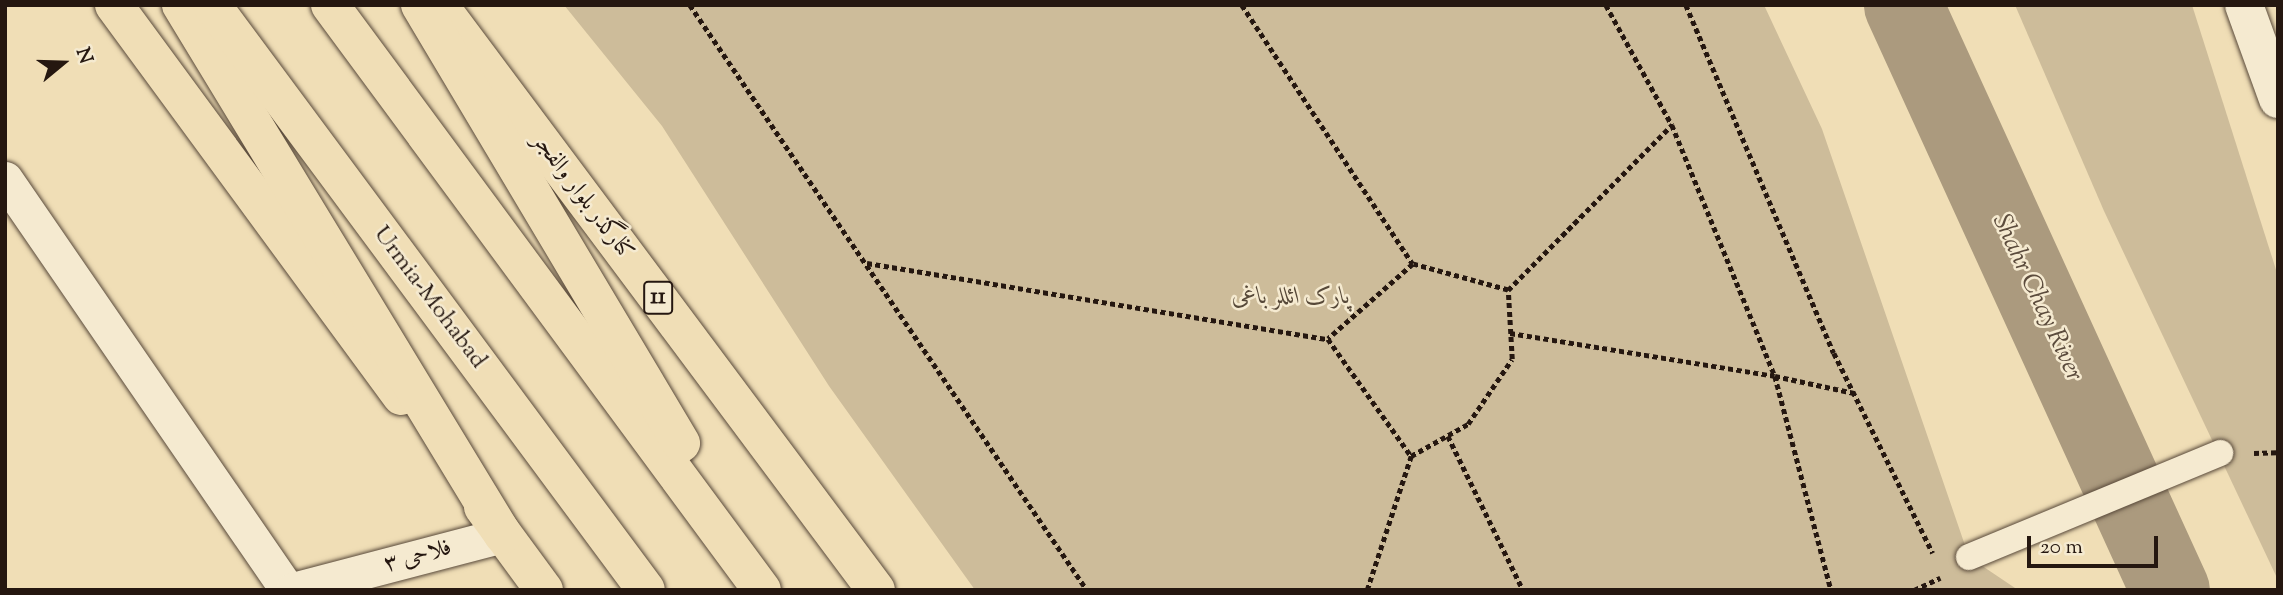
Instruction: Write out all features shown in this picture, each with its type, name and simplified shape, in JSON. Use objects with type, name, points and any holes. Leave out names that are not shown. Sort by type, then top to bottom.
[{"type":"main road","points":[[114,5],[544,590]]},
{"type":"main road","points":[[181,5],[503,535]]},
{"type":"main road","name":"Urmia-Mohabad","points":[[212,5],[646,590]]},
{"type":"main road","points":[[330,5],[762,590]]},
{"type":"main road","points":[[420,5],[768,590]]},
{"type":"main road","name":"کنارگذر بلوار والفجر","points":[[439,5],[876,590]]},
{"type":"street","points":[[2244,5],[2278,99]]},
{"type":"street","points":[[5,179],[290,590]]},
{"type":"street","points":[[1969,557],[2220,453]]},
{"type":"street","name":"فلاحی ۳","points":[[290,590],[503,535]]},
{"type":"path","points":[[1242,5],[1413,264],[1508,290]]},
{"type":"path","points":[[1606,5],[1672,125],[1775,376],[1831,590]]},
{"type":"path","points":[[1686,5],[1854,393],[1949,583]]},
{"type":"path","points":[[692,6],[1087,590]]},
{"type":"path","points":[[1367,590],[1411,456],[1468,424],[1511,359],[1508,290],[1672,125]]},
{"type":"path","points":[[867,263],[1328,339],[1411,456]]},
{"type":"path","points":[[1328,339],[1413,264]]},
{"type":"path","points":[[1510,333],[1775,376],[1854,393]]},
{"type":"path","points":[[1448,436],[1524,590]]},
{"type":"path","points":[[2265,453],[2278,452]]},
{"type":"path","points":[[1914,590],[1944,576]]},
{"type":"green space","name":"پارک ائللر باغی","points":[[564,5],[1764,5],[1822,129],[1969,557],[2018,590],[975,590],[829,386],[662,126]]},
{"type":"green space","points":[[2015,5],[2192,5],[2278,276],[2278,580],[2104,211]]},
{"type":"waterway","name":"Shahr Chay River","points":[[1903,5],[2170,590]]}]
